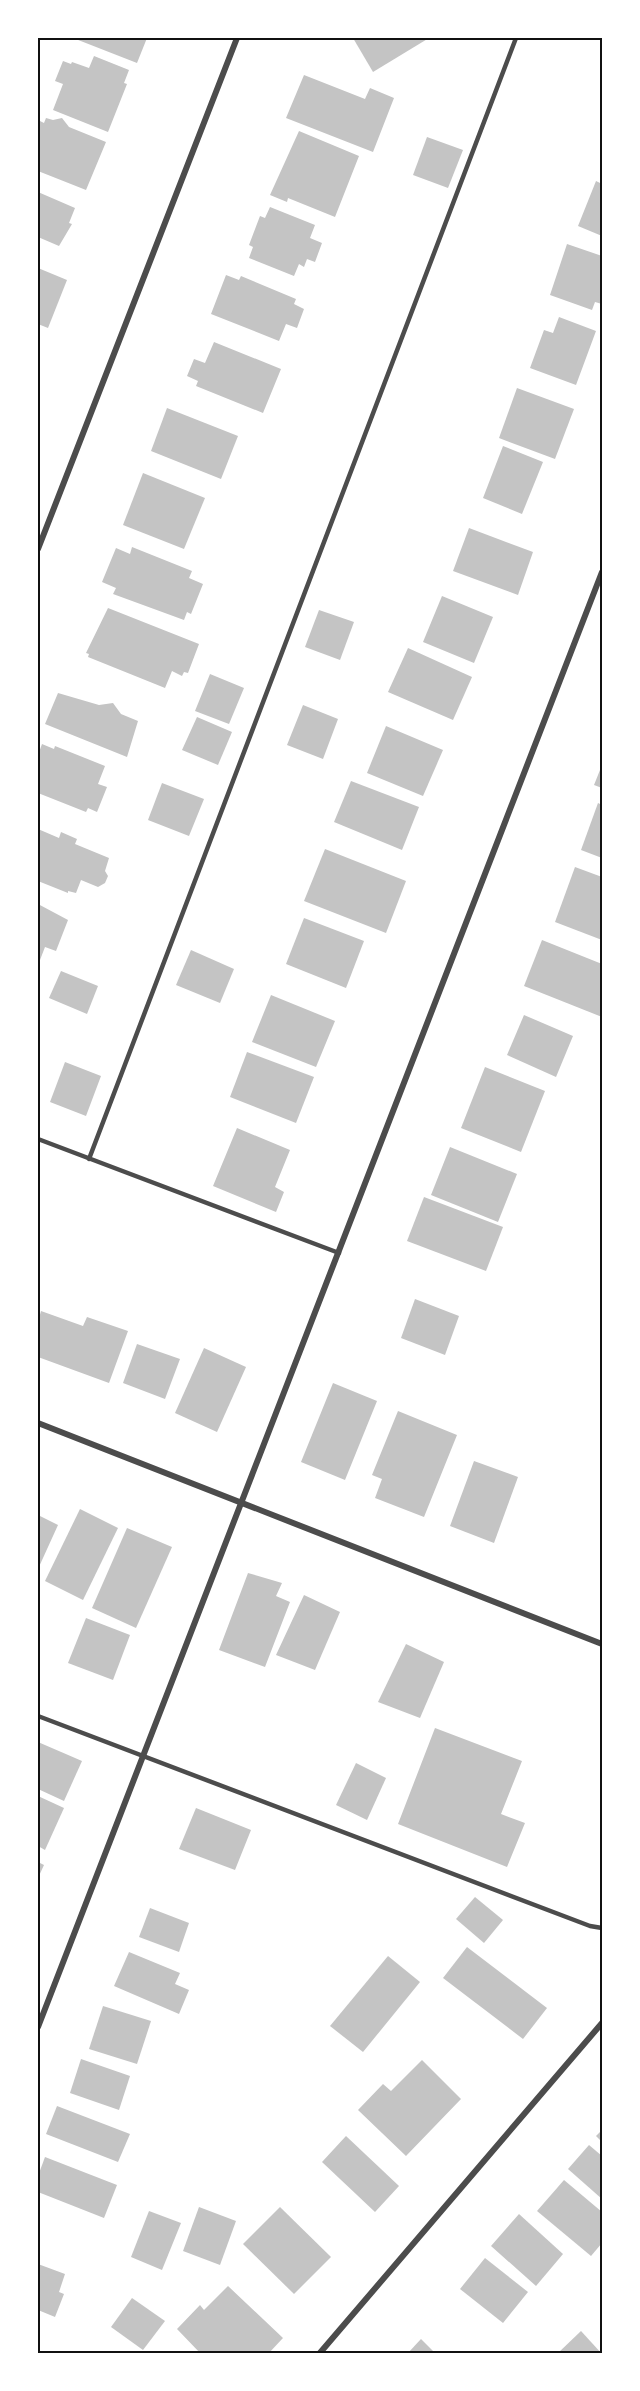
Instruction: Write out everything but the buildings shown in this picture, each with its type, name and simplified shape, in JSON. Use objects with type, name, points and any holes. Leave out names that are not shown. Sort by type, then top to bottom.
[{"type":"street","points":[[38,549],[237,38]]},
{"type":"street","points":[[38,2027],[603,572]]},
{"type":"street","points":[[38,1423],[603,1644]]},
{"type":"street","points":[[319,2354],[603,2023]]},
{"type":"lane","points":[[89,1159],[516,38]]},
{"type":"lane","points":[[38,1139],[339,1253]]},
{"type":"lane","points":[[38,1716],[142,1758],[590,1926],[603,1928]]}]
